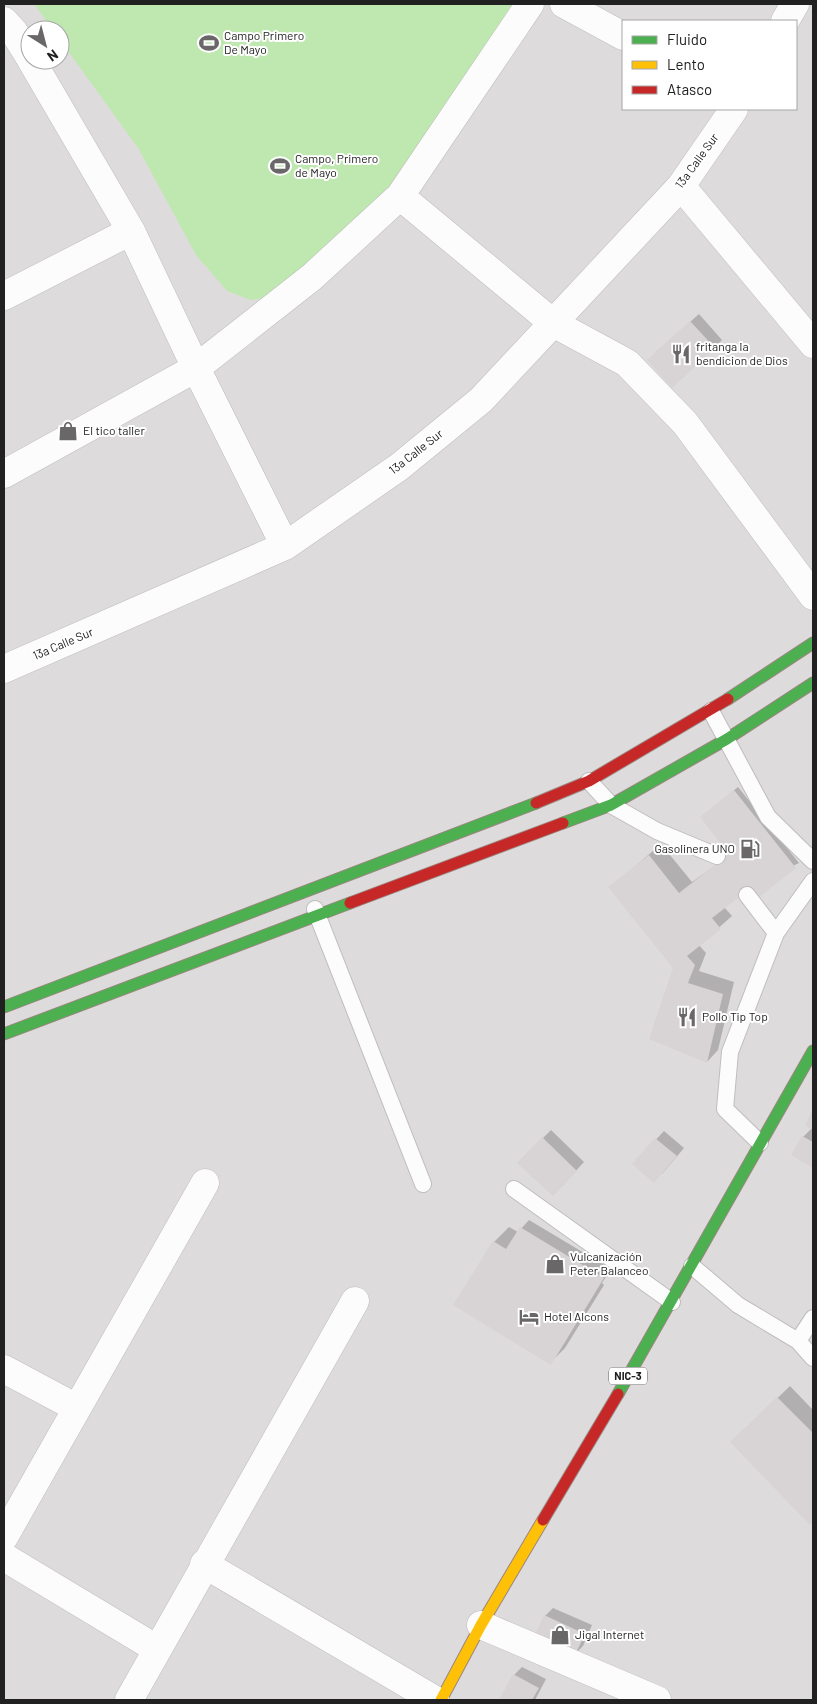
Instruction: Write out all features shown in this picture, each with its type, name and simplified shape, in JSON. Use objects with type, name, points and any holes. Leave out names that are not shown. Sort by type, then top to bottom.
[{"type":"street","points":[[4,474],[196,368],[312,277],[400,196],[530,4]]},
{"type":"street","points":[[564,4],[622,35]]},
{"type":"street","points":[[786,20],[795,4]]},
{"type":"street","points":[[4,21],[20,42]]},
{"type":"street","points":[[36,70],[131,231],[196,368],[285,546]]},
{"type":"street","name":"13a Calle Sur","points":[[4,669],[285,546],[399,467],[481,400],[681,186],[733,110]]},
{"type":"street","points":[[681,186],[813,344]]},
{"type":"street","points":[[400,196],[553,323],[627,363],[685,423],[813,596]]},
{"type":"street","points":[[4,296],[131,231]]},
{"type":"street","points":[[4,1006],[310,890],[589,781],[711,711],[813,643]]},
{"type":"street","points":[[4,1034],[611,805],[727,739],[813,683]]},
{"type":"street","name":"NIC-3","points":[[441,1700],[481,1624],[672,1302],[813,1051]]},
{"type":"street","points":[[4,1538],[205,1182]]},
{"type":"street","points":[[129,1700],[204,1564],[355,1302]]},
{"type":"street","points":[[4,1369],[77,1408]]},
{"type":"street","points":[[4,1557],[157,1649]]},
{"type":"street","points":[[204,1564],[435,1700]]},
{"type":"street","points":[[481,1624],[657,1700]]},
{"type":"lane","points":[[711,711],[768,817],[813,861]]},
{"type":"lane","points":[[589,781],[611,805],[656,831],[717,856]]},
{"type":"lane","points":[[760,1143],[725,1109],[730,1052],[776,933],[813,881]]},
{"type":"lane","points":[[310,890],[317,917],[422,1184]]},
{"type":"lane","points":[[747,895],[776,933]]},
{"type":"lane","points":[[514,1189],[672,1302]]},
{"type":"lane","points":[[692,1266],[738,1304],[798,1341],[813,1358]]},
{"type":"lane","points":[[798,1341],[813,1318]]},
{"type":"shaded area","points":[[4,4],[813,4],[813,1700],[4,1700]]},
{"type":"green space","name":"Campo, Primero de Mayo","points":[[34,4],[512,4],[401,185],[278,296],[251,300],[227,291],[196,255],[138,148],[70,54],[70,20],[46,20]]},
{"type":"building","name":"fritanga la bendicion de Dios","points":[[690,321],[715,348],[672,388],[647,360]]},
{"type":"building","points":[[734,790],[796,868],[759,897],[751,888],[712,918],[721,929],[687,956],[695,965],[688,983],[723,994],[707,1063],[649,1039],[673,968],[608,887],[649,855],[679,893],[729,854],[700,817]]},
{"type":"building","points":[[813,1109],[813,1130],[805,1125]]},
{"type":"building","points":[[802,1136],[813,1142],[813,1168],[791,1155]]},
{"type":"building","points":[[542,1137],[577,1171],[553,1196],[517,1163]]},
{"type":"building","points":[[655,1138],[677,1156],[654,1183],[632,1164]]},
{"type":"building","points":[[520,1227],[604,1278],[551,1365],[453,1305],[493,1241],[506,1249]]},
{"type":"building","points":[[777,1397],[813,1433],[813,1522],[810,1525],[730,1442]]},
{"type":"building","name":"Jigal Internet","points":[[544,1615],[585,1634],[575,1655],[534,1637]]},
{"type":"building","points":[[513,1674],[539,1688],[532,1700],[499,1700]]},
{"type":"traffic: fast","points":[[728,699],[813,643]]},
{"type":"traffic: fast","points":[[563,823],[611,805],[727,739],[813,683]]},
{"type":"traffic: fast","points":[[4,1007],[536,803]]},
{"type":"traffic: fast","points":[[4,1034],[350,903]]},
{"type":"traffic: fast","points":[[618,1394],[813,1051]]},
{"type":"traffic: slow","points":[[441,1700],[481,1625],[543,1520]]},
{"type":"traffic: jam","points":[[536,803],[589,781],[728,699]]},
{"type":"traffic: jam","points":[[350,903],[563,823]]},
{"type":"traffic: jam","points":[[543,1520],[618,1394]]},
{"type":"place","name":"Campo Primero De Mayo","points":[[209,43]]},
{"type":"place","name":"Campo, Primero de Mayo","points":[[280,166]]},
{"type":"place","name":"fritanga la bendicion de Dios","points":[[681,354]]},
{"type":"place","name":"El tico taller","points":[[68,431]]},
{"type":"place","name":"Gasolinera UNO","points":[[750,849]]},
{"type":"place","name":"Pollo Tip Top","points":[[687,1017]]},
{"type":"place","name":"Vulcanización Peter Balanceo","points":[[555,1264]]},
{"type":"place","name":"Hotel Alcons","points":[[529,1317]]},
{"type":"place","name":"Jigal Internet","points":[[560,1635]]}]
